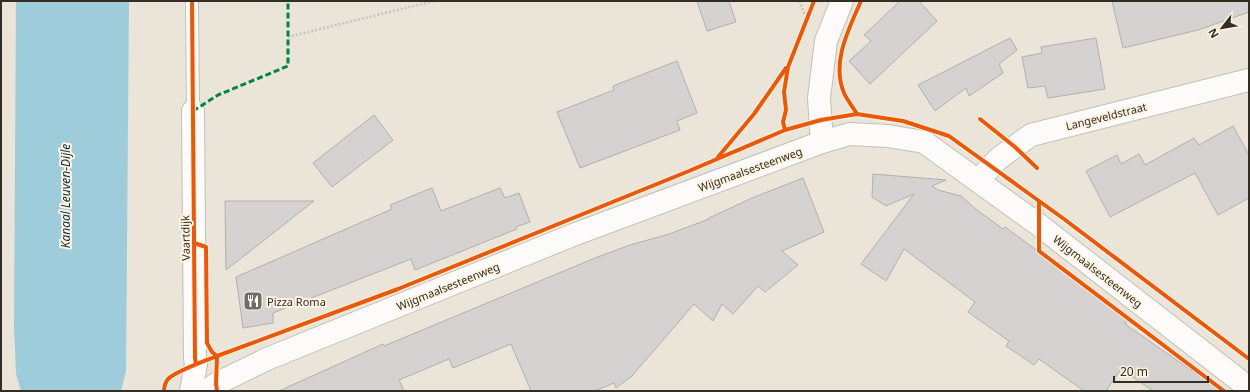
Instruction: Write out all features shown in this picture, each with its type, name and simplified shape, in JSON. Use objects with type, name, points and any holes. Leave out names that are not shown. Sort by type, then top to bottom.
[{"type":"street","points":[[822,142],[819,98],[826,41],[842,1]]},
{"type":"street","name":"Langeveldstraat","points":[[978,181],[998,159],[1031,135],[1249,80]]},
{"type":"street","name":"Vaartdijk","points":[[192,391],[196,364],[193,111]]},
{"type":"street","name":"Wijgmaalsesteenweg","points":[[207,391],[216,384],[267,359],[566,238],[822,142],[850,134],[888,136],[924,142],[1039,225],[1249,388]]},
{"type":"lane","points":[[192,1],[193,111]]},
{"type":"path","points":[[288,37],[434,1]]},
{"type":"path","points":[[804,24],[810,12]]},
{"type":"water","name":"Kanaal Leuven-Dijle","points":[[16,1],[129,1],[126,371],[121,391],[21,391],[16,374],[14,326]]},
{"type":"building","points":[[697,1],[729,1],[736,22],[707,31]]},
{"type":"building","points":[[900,1],[919,1],[937,21],[870,84],[849,61],[871,41],[864,35]]},
{"type":"building","points":[[1112,1],[1249,1],[1249,12],[1198,30],[1123,48]]},
{"type":"building","points":[[1010,38],[1017,50],[999,64],[1003,73],[969,96],[966,88],[935,111],[918,85]]},
{"type":"building","points":[[1096,38],[1105,89],[1048,98],[1045,86],[1028,88],[1022,57],[1042,53],[1041,47]]},
{"type":"building","points":[[677,61],[697,113],[677,121],[680,130],[580,168],[557,112],[614,90],[613,86]]},
{"type":"building","points":[[374,115],[393,140],[332,187],[313,163]]},
{"type":"building","points":[[1233,126],[1249,155],[1249,198],[1218,215],[1195,173],[1110,217],[1086,171],[1117,155],[1121,164],[1139,154],[1145,165],[1194,138],[1199,145]]},
{"type":"building","points":[[873,174],[946,180],[932,186],[938,190],[961,196],[1003,229],[1005,227],[1129,318],[1125,324],[1221,391],[1153,391],[1121,369],[1106,391],[1084,391],[1039,359],[1034,365],[1006,346],[1009,341],[968,312],[975,302],[904,249],[886,281],[861,264],[914,194],[886,206],[872,197]]},
{"type":"building","points":[[803,178],[824,232],[782,251],[798,265],[765,292],[758,286],[733,314],[722,304],[713,321],[694,304],[632,376],[616,388],[614,383],[595,391],[531,391],[511,344],[453,368],[449,359],[399,380],[404,391],[279,391],[383,344],[384,346],[595,258],[630,245],[669,234],[709,219],[752,198]]},
{"type":"building","points":[[432,188],[441,211],[500,188],[505,198],[519,193],[530,222],[516,227],[517,229],[415,270],[411,259],[273,313],[273,323],[243,328],[236,277],[392,209],[390,205]]},
{"type":"building","points":[[225,201],[314,201],[226,270]]},
{"type":"marked path","points":[[193,111],[218,95],[288,66],[288,1]]},
{"type":"cycle path","points":[[192,1],[196,364]]},
{"type":"cycle path","points":[[785,130],[783,122],[786,110],[784,92],[788,67],[814,1]]},
{"type":"cycle path","points":[[857,114],[844,93],[839,69],[843,46],[861,1]]},
{"type":"cycle path","points":[[718,157],[754,114],[786,68]]},
{"type":"cycle path","points":[[194,243],[206,247],[207,343],[212,352],[217,356],[398,289],[689,171],[785,130],[821,120],[857,114],[903,121],[949,136],[1064,219],[1249,359]]},
{"type":"cycle path","points":[[980,119],[1015,147],[1037,168]]},
{"type":"cycle path","points":[[1039,201],[1039,251],[1224,391]]},
{"type":"cycle path","points":[[164,391],[166,382],[172,376],[217,356],[217,391]]},
{"type":"place","name":"Pizza Roma","points":[[253,301]]}]
